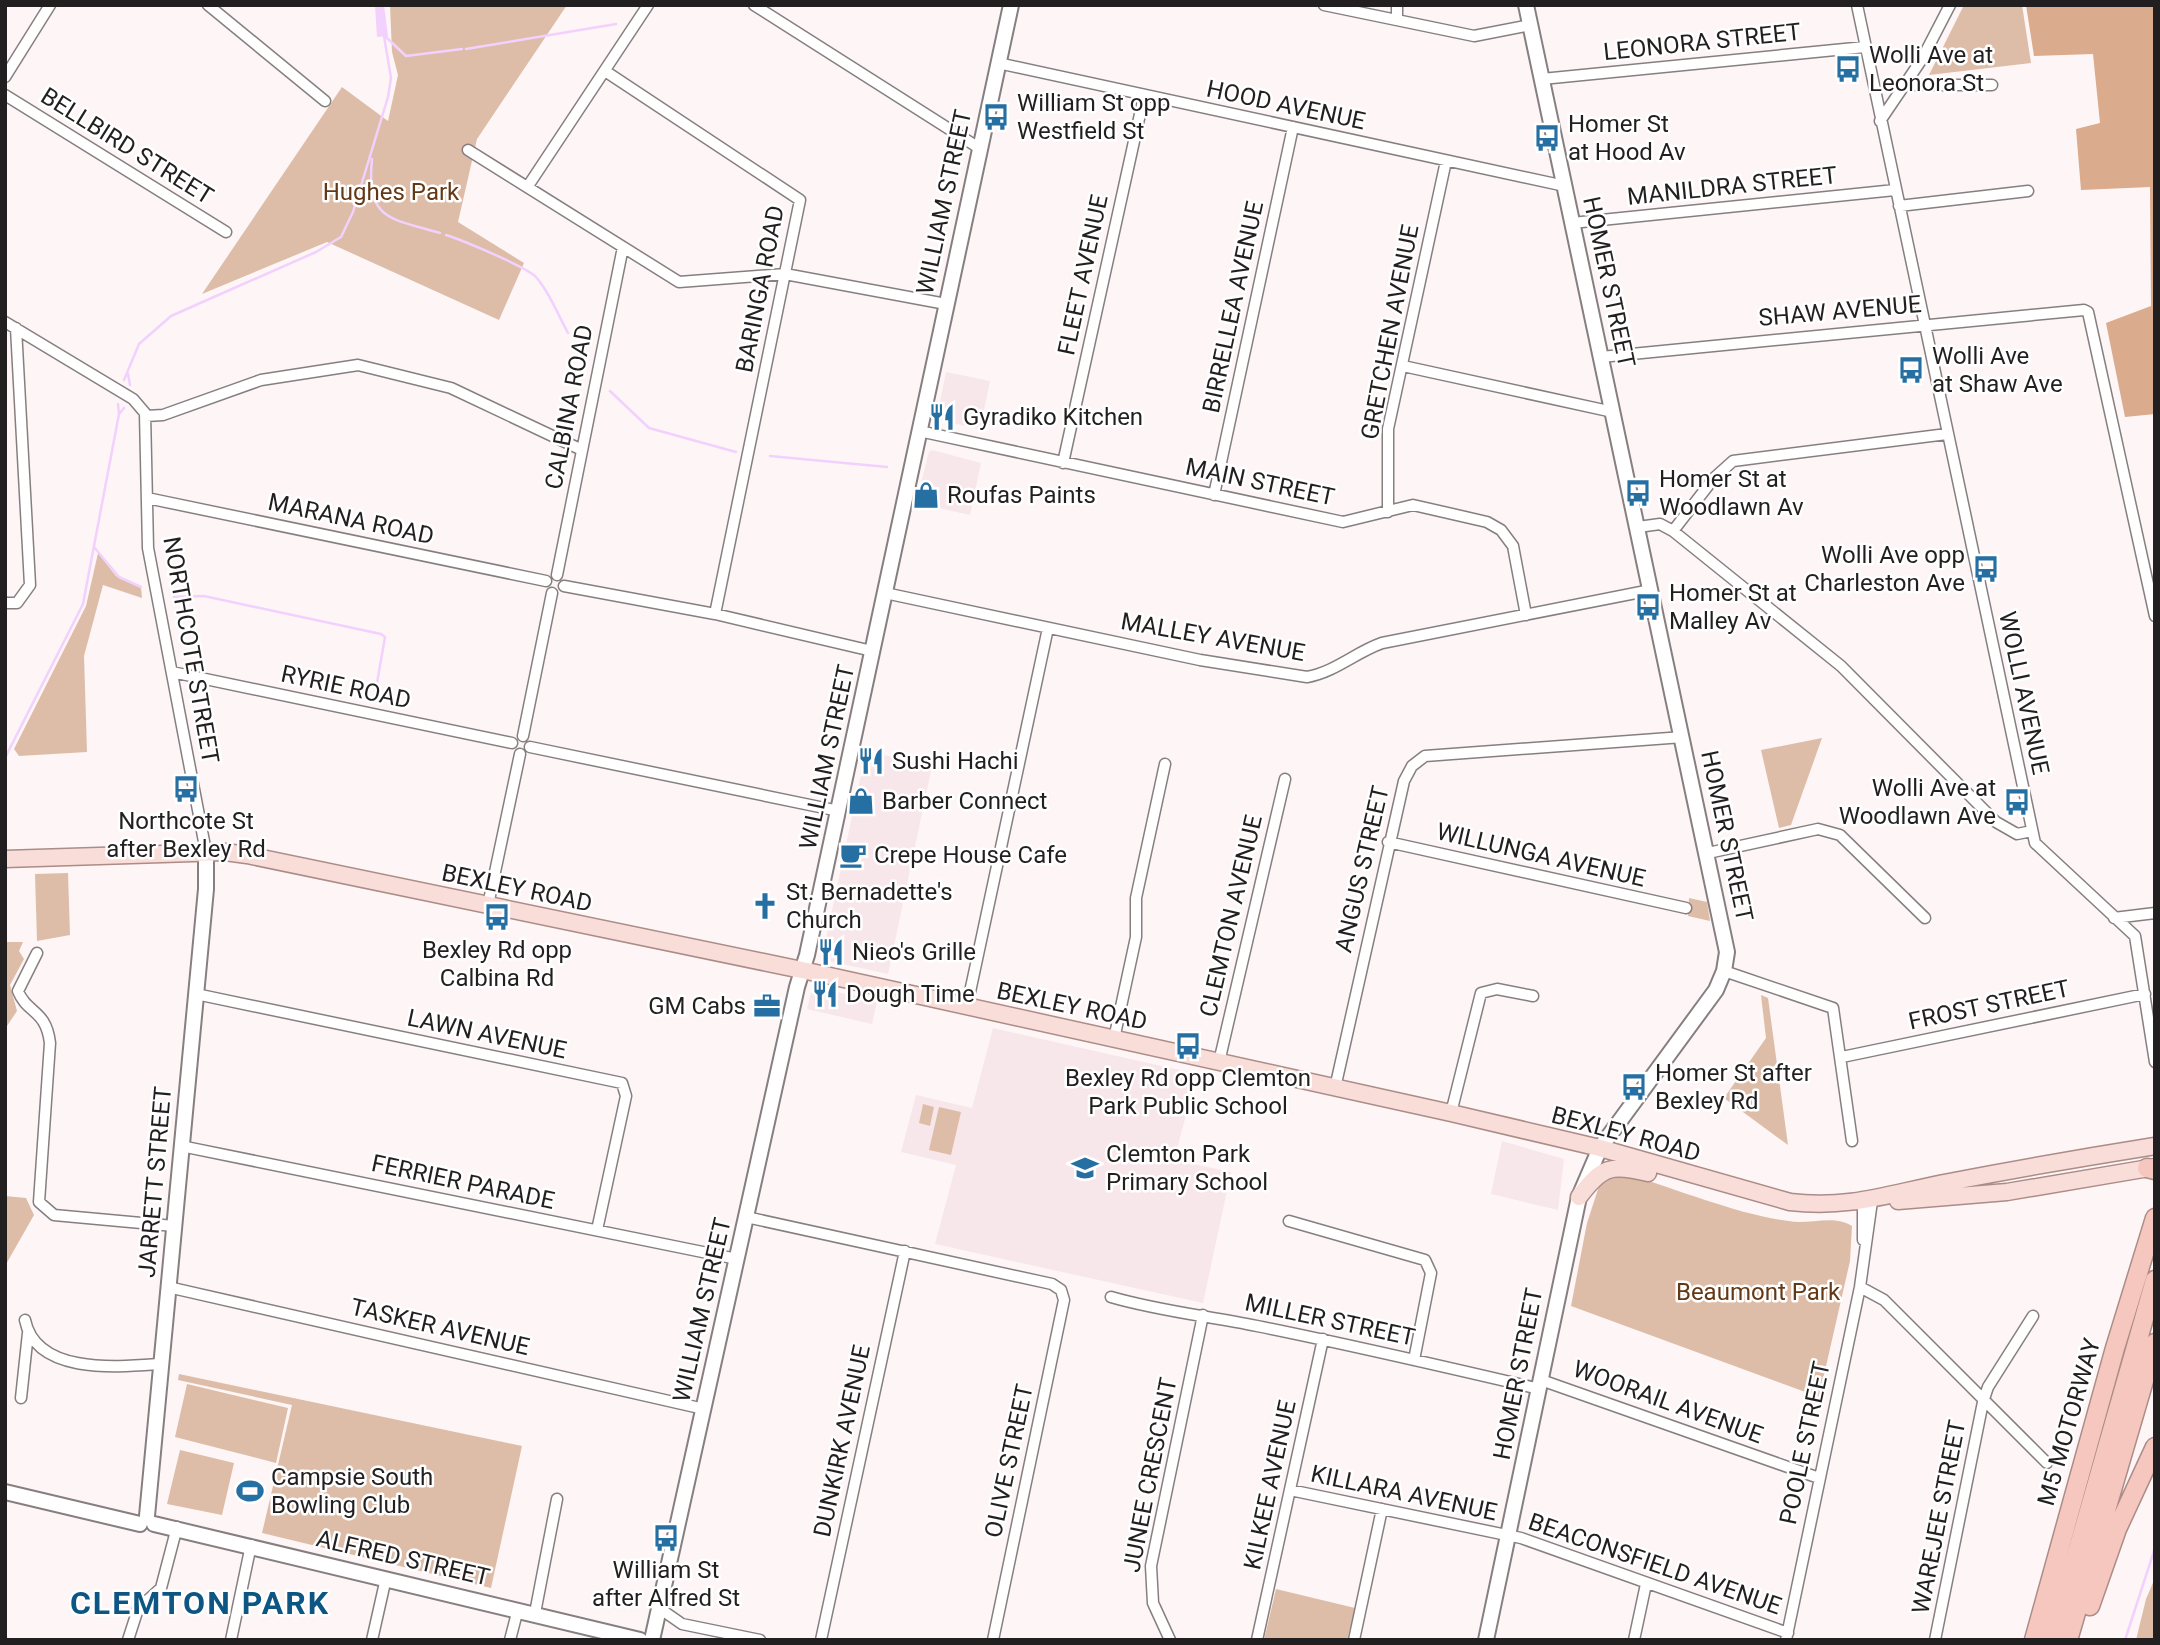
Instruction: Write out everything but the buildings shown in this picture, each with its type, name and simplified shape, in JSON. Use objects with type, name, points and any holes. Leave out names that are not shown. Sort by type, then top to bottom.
[{"type":"highway","name":"M5 MOTORWAY","points":[[2034,1640],[2115,1348],[2155,1218]]},
{"type":"highway","points":[[2052,1640],[2155,1280]]},
{"type":"highway","points":[[2068,1640],[2155,1343]]},
{"type":"highway","points":[[2080,1640],[2111,1544],[2155,1447]]},
{"type":"main road","name":"BEXLEY ROAD","points":[[5,859],[206,852],[247,855],[803,970],[1451,1113],[1600,1149],[1790,1202],[1816,1205],[1968,1197],[2152,1168]]},
{"type":"main road","name":"BEXLEY ROAD","points":[[1870,1201],[1948,1182],[2155,1146]]},
{"type":"main road","points":[[1579,1197],[1597,1176],[1613,1167],[1661,1175],[1682,1172]]},
{"type":"street","points":[[5,77],[50,5]]},
{"type":"street","points":[[208,5],[324,101]]},
{"type":"street","points":[[528,186],[648,5]]},
{"type":"street","points":[[754,5],[979,148]]},
{"type":"street","name":"WILLIAM STREET","points":[[652,1640],[803,970],[1012,5]]},
{"type":"street","points":[[1324,5],[1474,36],[1531,25]]},
{"type":"street","points":[[1396,5],[1397,20]]},
{"type":"street","name":"HOMER STREET","points":[[1486,1640],[1579,1197],[1600,1149],[1713,995],[1724,971],[1726,941],[1526,5]]},
{"type":"street","name":"WOLLI AVENUE","points":[[1857,5],[2032,831],[2038,847],[2137,942],[2155,1062]]},
{"type":"street","points":[[1880,121],[1905,85],[1950,5]]},
{"type":"street","name":"LEONORA STREET","points":[[1542,79],[1866,47]]},
{"type":"street","name":"HOOD AVENUE","points":[[998,62],[1565,186]]},
{"type":"street","name":"BARINGA ROAD","points":[[605,71],[800,200],[715,614]]},
{"type":"street","points":[[1905,85],[1992,85]]},
{"type":"street","name":"BELLBIRD STREET","points":[[5,95],[226,232]]},
{"type":"street","name":"FLEET AVENUE","points":[[1063,463],[1144,96]]},
{"type":"street","name":"BIRRELLEA AVENUE","points":[[1214,495],[1293,127]]},
{"type":"street","points":[[468,150],[679,282],[785,274],[946,304]]},
{"type":"street","name":"GRETCHEN AVENUE","points":[[1388,512],[1386,440],[1446,161]]},
{"type":"street","name":"MANILDRA STREET","points":[[1572,223],[1895,190]]},
{"type":"street","points":[[1899,206],[2028,191]]},
{"type":"street","name":"CALBINA ROAD","points":[[557,575],[623,247]]},
{"type":"street","name":"SHAW AVENUE","points":[[1601,357],[2084,310],[2088,312],[2155,616]]},
{"type":"street","points":[[5,322],[133,399],[146,416],[163,415],[261,380],[358,365],[451,388],[583,450]]},
{"type":"street","points":[[5,603],[18,603],[30,585],[16,328]]},
{"type":"street","points":[[1403,366],[1613,412]]},
{"type":"street","name":"NORTHCOTE STREET","points":[[146,416],[148,548],[206,852]]},
{"type":"street","name":"MAIN STREET","points":[[919,431],[1343,522],[1413,505],[1488,522],[1501,530],[1513,546],[1526,615]]},
{"type":"street","points":[[1673,531],[1714,478],[1733,461],[1947,434]]},
{"type":"street","name":"MARANA ROAD","points":[[146,498],[546,581]]},
{"type":"street","points":[[1638,527],[1660,524],[1673,531],[1842,666],[1996,822],[2017,834],[2032,831]]},
{"type":"street","points":[[523,736],[552,593],[546,581],[557,575],[562,578],[564,586],[561,591],[552,593]]},
{"type":"street","points":[[564,586],[715,614],[873,650]]},
{"type":"street","name":"MALLEY AVENUE","points":[[885,593],[1200,660],[1307,677],[1324,674],[1362,650],[1382,643],[1651,590]]},
{"type":"street","points":[[967,1006],[1048,628]]},
{"type":"street","name":"RYRIE ROAD","points":[[172,672],[512,743]]},
{"type":"street","points":[[520,754],[513,751],[512,743],[515,738],[523,736],[528,739],[530,747]]},
{"type":"street","name":"ANGUS STREET","points":[[1335,1088],[1388,842],[1404,781],[1412,766],[1425,756],[1683,737]]},
{"type":"street","points":[[488,905],[520,754],[530,747],[838,811]]},
{"type":"street","points":[[1114,1039],[1136,937],[1136,898],[1165,764]]},
{"type":"street","name":"CLEMTON AVENUE","points":[[1219,1062],[1285,779]]},
{"type":"street","points":[[1708,853],[1818,829],[1831,830],[1840,835],[1925,918]]},
{"type":"street","name":"WILLUNGA AVENUE","points":[[1388,842],[1686,908]]},
{"type":"street","name":"JARRETT STREET","points":[[147,1521],[196,994],[206,852]]},
{"type":"street","points":[[2114,918],[2155,913]]},
{"type":"street","points":[[37,953],[18,991],[21,999],[41,1014],[48,1028],[50,1042],[39,1202],[54,1214],[174,1226]]},
{"type":"street","points":[[1724,971],[1833,1008],[1852,1141]]},
{"type":"street","points":[[1451,1113],[1481,993],[1497,989],[1533,996]]},
{"type":"street","name":"LAWN AVENUE","points":[[196,994],[622,1083],[626,1097],[597,1230]]},
{"type":"street","name":"FROST STREET","points":[[1842,1057],[2145,994]]},
{"type":"street","name":"FERRIER PARADE","points":[[181,1146],[737,1259]]},
{"type":"street","name":"POOLE STREET","points":[[1787,1636],[1860,1287],[1870,1201]]},
{"type":"street","points":[[747,1217],[905,1251]]},
{"type":"street","points":[[1289,1221],[1425,1260],[1431,1273],[1414,1360]]},
{"type":"street","name":"OLIVE STREET","points":[[905,1251],[1052,1284],[1061,1290],[1064,1300],[993,1640]]},
{"type":"street","name":"DUNKIRK AVENUE","points":[[821,1640],[905,1251]]},
{"type":"street","name":"TASKER AVENUE","points":[[168,1287],[704,1409]]},
{"type":"street","points":[[1860,1287],[1884,1300],[1983,1402],[2047,1463]]},
{"type":"street","name":"MILLER STREET","points":[[1111,1297],[1146,1307],[1203,1315],[1541,1385]]},
{"type":"street","name":"JUNEE CRESCENT","points":[[1170,1640],[1153,1603],[1151,1566],[1203,1315]]},
{"type":"street","name":"WAREJEE STREET","points":[[1935,1640],[1983,1402],[1988,1387],[2033,1316]]},
{"type":"street","points":[[21,1398],[28,1333],[25,1320]]},
{"type":"street","points":[[28,1333],[36,1345],[49,1353],[76,1362],[127,1366],[160,1364]]},
{"type":"street","name":"KILKEE AVENUE","points":[[1258,1640],[1323,1339]]},
{"type":"street","name":"WOORAIL AVENUE","points":[[1541,1385],[1819,1478]]},
{"type":"street","name":"KILLARA AVENUE","points":[[1290,1490],[1508,1536]]},
{"type":"street","name":"ALFRED STREET","points":[[5,1492],[177,1527],[640,1640]]},
{"type":"street","points":[[535,1613],[557,1499]]},
{"type":"street","points":[[1354,1640],[1382,1510]]},
{"type":"street","points":[[128,1640],[138,1609],[162,1588],[177,1527]]},
{"type":"street","name":"BEACONSFIELD AVENUE","points":[[1508,1536],[1521,1538],[1787,1636]]},
{"type":"street","points":[[232,1640],[251,1545]]},
{"type":"street","points":[[372,1640],[386,1578]]},
{"type":"street","points":[[1634,1640],[1646,1584]]},
{"type":"street","points":[[659,1608],[682,1624],[761,1640]]},
{"type":"street","points":[[510,1640],[518,1609]]},
{"type":"shaded area","points":[[375,5],[384,5],[388,36],[377,37]]},
{"type":"shaded area","points":[[2026,5],[2155,5],[2155,414],[2125,417],[2106,323],[2151,306],[2150,187],[2081,190],[2076,129],[2100,123],[2093,54],[2034,56]]},
{"type":"shaded area","points":[[946,372],[990,381],[980,429],[939,420],[937,417]]},
{"type":"shaded area","points":[[932,450],[981,463],[970,515],[916,503],[929,452]]},
{"type":"shaded area","points":[[866,751],[932,766],[888,974],[824,960],[822,957]]},
{"type":"shaded area","points":[[819,988],[877,1001],[872,1024],[807,1009],[811,993]]},
{"type":"shaded area","name":"Clemton Park Primary School","points":[[993,1028],[1197,1074],[1174,1160],[1231,1172],[1203,1303],[935,1244],[956,1165],[901,1152],[916,1095],[972,1108]]},
{"type":"shaded area","points":[[1502,1141],[1564,1159],[1558,1210],[1491,1194]]},
{"type":"green space","name":"Hughes Park","points":[[390,5],[567,5],[477,139],[458,222],[524,263],[499,320],[327,242],[202,294],[342,87],[388,121],[398,75],[392,52]]},
{"type":"green space","points":[[1964,5],[2022,5],[2031,63],[1929,75]]},
{"type":"green space","points":[[98,553],[116,576],[141,588],[142,598],[103,585],[84,656],[87,752],[19,756],[14,749],[86,606]]},
{"type":"green space","points":[[1822,738],[1791,825],[1779,828],[1761,750]]},
{"type":"green space","points":[[68,873],[70,935],[37,941],[35,874]]},
{"type":"green space","points":[[1689,898],[1707,902],[1710,921],[1688,916]]},
{"type":"green space","points":[[5,942],[23,942],[19,951],[24,959],[10,985],[17,1011],[5,1029]]},
{"type":"green space","points":[[1761,995],[1768,998],[1788,1145],[1724,1098],[1766,1038]]},
{"type":"green space","points":[[923,1104],[934,1107],[930,1126],[919,1123]]},
{"type":"green space","points":[[939,1107],[961,1112],[951,1155],[929,1150]]},
{"type":"green space","name":"Beaumont Park","points":[[1633,1176],[1759,1216],[1799,1222],[1833,1220],[1852,1226],[1850,1261],[1819,1397],[1571,1306],[1587,1223],[1601,1180]]},
{"type":"green space","points":[[5,1196],[26,1198],[34,1215],[5,1266]]},
{"type":"green space","points":[[179,1374],[522,1446],[491,1588],[262,1533],[292,1405],[178,1380]]},
{"type":"green space","points":[[187,1384],[288,1408],[276,1463],[175,1437]]},
{"type":"green space","points":[[180,1450],[234,1463],[222,1515],[167,1504]]},
{"type":"green space","points":[[2155,1578],[2155,1640],[2136,1640],[2146,1599]]},
{"type":"green space","points":[[1276,1589],[1355,1608],[1347,1640],[1264,1640]]},
{"type":"waterway","points":[[466,49],[616,24]]},
{"type":"waterway","points":[[124,380],[139,344],[171,316],[316,252],[341,237],[353,212],[388,97],[391,78],[384,36]]},
{"type":"waterway","points":[[386,37],[406,56],[462,49]]},
{"type":"waterway","points":[[372,159],[371,179],[377,205],[394,219],[440,233]]},
{"type":"waterway","points":[[446,235],[506,260],[535,276],[568,333]]},
{"type":"waterway","points":[[128,374],[130,385]]},
{"type":"waterway","points":[[610,391],[649,428],[736,452]]},
{"type":"waterway","points":[[5,758],[83,604],[119,414],[118,404]]},
{"type":"waterway","points":[[119,414],[124,408]]},
{"type":"waterway","points":[[770,456],[887,467]]},
{"type":"waterway","points":[[94,547],[119,577],[141,587]]},
{"type":"waterway","points":[[174,597],[204,596],[381,634],[385,637],[374,700]]},
{"type":"waterway","points":[[2125,1640],[2155,1548]]},
{"type":"waterway","points":[[5,1634],[7,1640]]},
{"type":"place","name":"Wolli Ave at Leonora St","points":[[1848,69]]},
{"type":"place","name":"William St opp Westfield St","points":[[996,117]]},
{"type":"place","name":"Homer St at Hood Av","points":[[1547,138]]},
{"type":"place","name":"Wolli Ave at Shaw Ave","points":[[1911,370]]},
{"type":"place","name":"Gyradiko Kitchen","points":[[942,417]]},
{"type":"place","name":"Homer St at Woodlawn Av","points":[[1638,493]]},
{"type":"place","name":"Roufas Paints","points":[[926,495]]},
{"type":"place","name":"Wolli Ave opp Charleston Ave","points":[[1986,569]]},
{"type":"place","name":"Homer St at Malley Av","points":[[1648,607]]},
{"type":"place","name":"Sushi Hachi","points":[[871,761]]},
{"type":"place","name":"Northcote St after Bexley Rd","points":[[186,789]]},
{"type":"place","name":"Barber Connect","points":[[861,801]]},
{"type":"place","name":"Wolli Ave at Woodlawn Ave","points":[[2017,802]]},
{"type":"place","name":"Crepe House Cafe","points":[[853,855]]},
{"type":"place","name":"St. Bernadette's Church","points":[[765,906]]},
{"type":"place","name":"Bexley Rd opp Calbina Rd","points":[[497,917]]},
{"type":"place","name":"Nieo's Grille","points":[[831,952]]},
{"type":"place","name":"Dough Time","points":[[825,994]]},
{"type":"place","name":"GM Cabs","points":[[767,1006]]},
{"type":"place","name":"Bexley Rd opp Clemton Park Public School","points":[[1188,1046]]},
{"type":"place","name":"Homer St after Bexley Rd","points":[[1634,1087]]},
{"type":"place","name":"Clemton Park Primary School","points":[[1085,1168]]},
{"type":"place","name":"Campsie South Bowling Club","points":[[250,1491]]},
{"type":"place","name":"William St after Alfred St","points":[[666,1538]]},
{"type":"district","name":"CLEMTON PARK","points":[[200,1603]]}]
